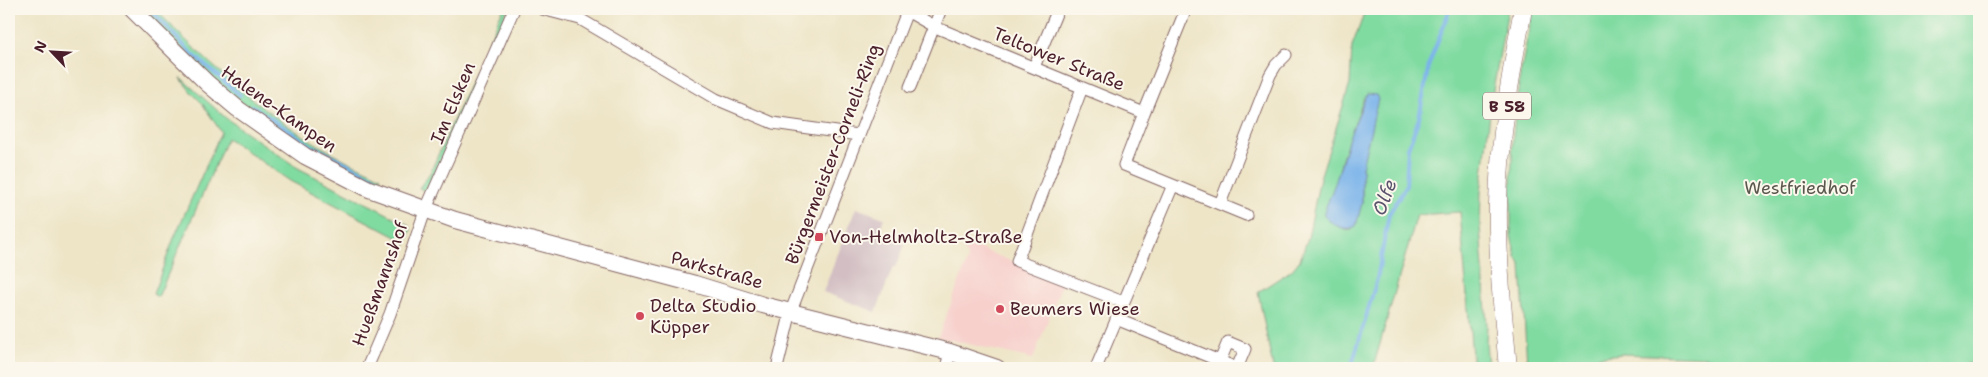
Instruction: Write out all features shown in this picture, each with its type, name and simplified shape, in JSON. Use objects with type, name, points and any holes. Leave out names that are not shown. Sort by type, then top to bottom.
[{"type":"main road","name":"B 58","points":[[1508,368],[1500,271],[1498,205],[1507,100],[1523,9]]},
{"type":"street","name":"Halene-Kampen","points":[[132,9],[206,84],[238,110],[305,156],[369,190],[425,211]]},
{"type":"street","name":"Im Elsken","points":[[425,211],[514,9]]},
{"type":"street","points":[[542,9],[580,19],[716,99],[773,123],[858,135]]},
{"type":"street","points":[[910,87],[942,9]]},
{"type":"street","points":[[1034,68],[1058,9]]},
{"type":"street","points":[[1186,9],[1124,165],[1246,215]]},
{"type":"street","name":"Bürgermeister-Corneli-Ring","points":[[777,368],[791,312],[908,10]]},
{"type":"street","name":"Teltower Straße","points":[[908,10],[935,27],[1144,113]]},
{"type":"street","points":[[1220,204],[1270,75],[1276,64],[1286,55]]},
{"type":"street","points":[[1082,88],[1017,261],[1123,302]]},
{"type":"street","points":[[1096,368],[1173,185]]},
{"type":"street","name":"Parkstraße","points":[[425,211],[791,312],[950,352],[997,368]]},
{"type":"street","name":"Hueßmannshof","points":[[367,368],[390,314],[425,211]]},
{"type":"street","points":[[1116,319],[1220,361]]},
{"type":"street","points":[[946,368],[950,352]]},
{"type":"shaded area","points":[[856,208],[884,218],[878,234],[905,244],[896,267],[893,267],[876,312],[823,292]]},
{"type":"shaded area","name":"Beumers Wiese","points":[[960,241],[1063,281],[1033,359],[938,337],[968,259]]},
{"type":"green space","points":[[141,9],[155,9],[218,70],[286,124],[336,155],[381,177],[379,180],[375,183],[308,149],[228,93]]},
{"type":"green space","points":[[503,9],[508,9],[434,175],[425,191],[419,188],[430,173]]},
{"type":"green space","points":[[1366,9],[1508,9],[1492,96],[1481,192],[1480,226],[1488,368],[1473,368],[1460,212],[1417,215],[1373,368],[1273,368],[1258,292],[1292,270],[1300,260],[1308,238],[1320,178],[1350,84],[1352,46]],"holes":[[[1364,98],[1371,126],[1362,167],[1362,203],[1351,230],[1345,229],[1328,220],[1342,158]]]},
{"type":"green space","name":"Westfriedhof","points":[[1533,9],[1979,9],[1979,367],[1967,363],[1965,368],[1760,368],[1706,357],[1622,354],[1527,364],[1521,266],[1516,257],[1511,236],[1511,184],[1513,135],[1520,75]]},
{"type":"green space","points":[[180,77],[227,119],[298,168],[407,224],[411,229],[405,246],[404,241],[290,181],[227,138],[158,297],[153,294],[174,238],[221,132],[202,103]]},
{"type":"water","points":[[1367,94],[1376,95],[1378,99],[1362,167],[1362,203],[1356,226],[1347,229],[1335,225],[1324,216],[1324,212],[1336,181],[1349,137]]},
{"type":"waterway","points":[[150,9],[191,53],[240,95]]},
{"type":"waterway","name":"Olfe","points":[[1351,368],[1377,279],[1389,214],[1406,186],[1408,148],[1419,118],[1429,64],[1450,9]]},
{"type":"waterway","points":[[252,106],[310,145],[375,178]]},
{"type":"place","name":"Von-Helmholtz-Straße","points":[[819,237]]},
{"type":"place","name":"Beumers Wiese","points":[[1000,309]]},
{"type":"place","name":"Delta Studio Küpper","points":[[640,316]]}]
